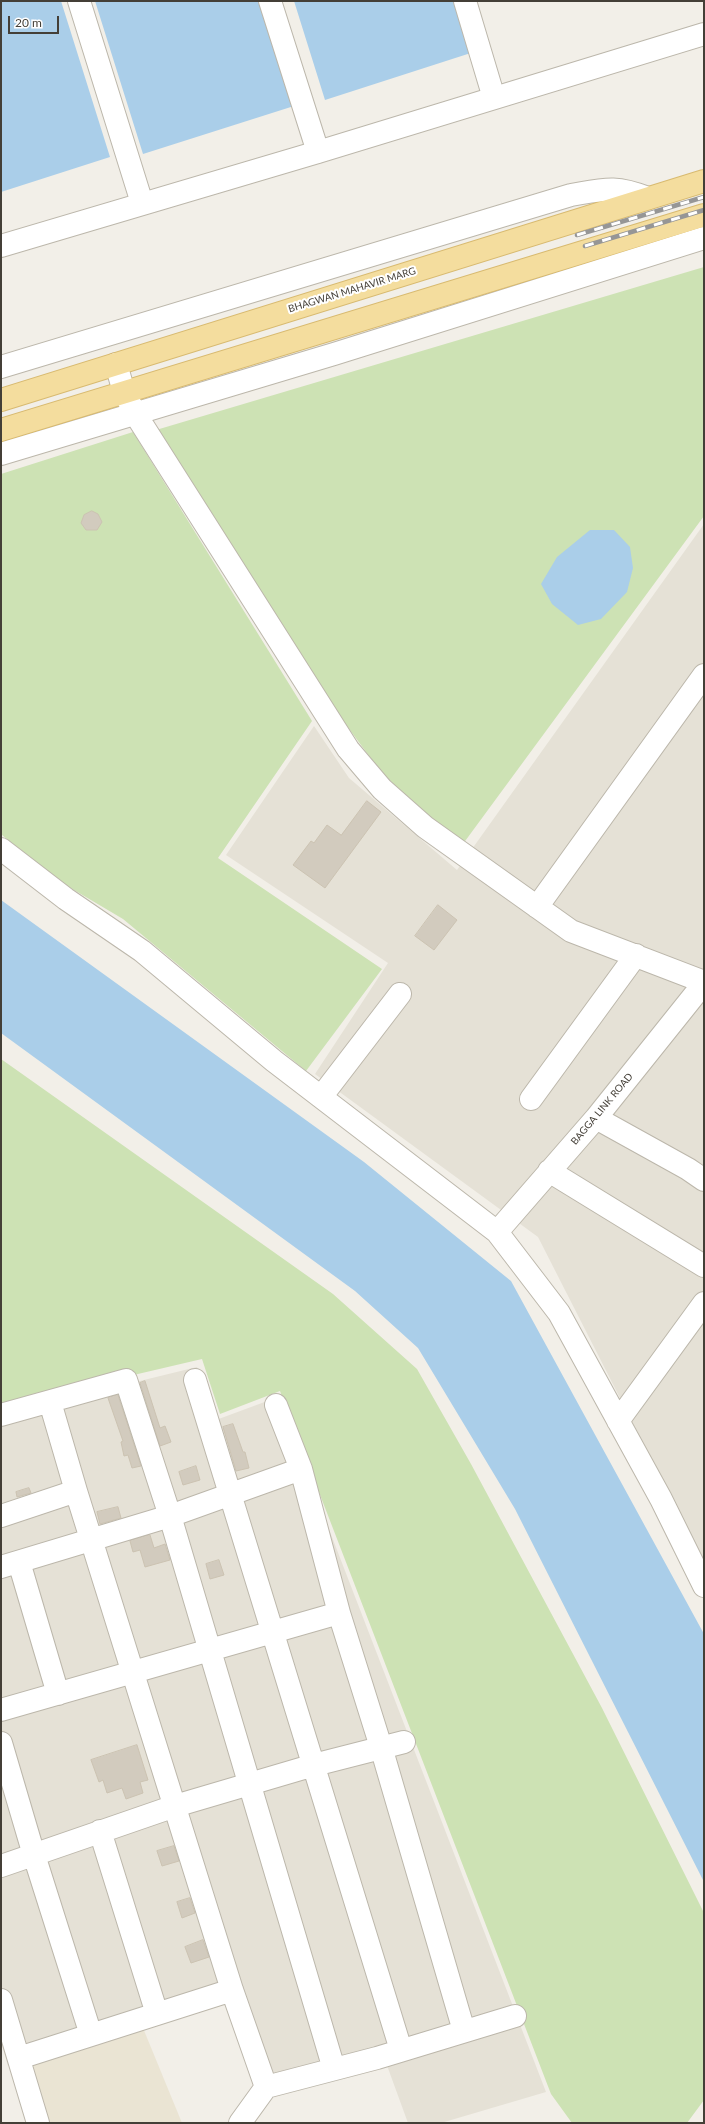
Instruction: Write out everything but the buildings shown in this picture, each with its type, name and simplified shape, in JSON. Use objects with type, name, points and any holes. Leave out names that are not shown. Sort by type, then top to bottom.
[{"type":"main road","name":"BHAGWAN MAHAVIR MARG","points":[[1,400],[704,181]]},
{"type":"main road","points":[[1,430],[704,215]]},
{"type":"main road","points":[[494,246],[503,276]]},
{"type":"street","points":[[79,1],[142,203]]},
{"type":"street","points":[[270,1],[318,152]]},
{"type":"street","points":[[465,1],[494,98]]},
{"type":"street","points":[[1,246],[318,152],[704,34]]},
{"type":"street","points":[[1,367],[571,195],[613,189],[626,190],[648,198]]},
{"type":"street","points":[[1,454],[136,415],[704,238]]},
{"type":"street","points":[[116,364],[124,392],[136,415],[348,749],[382,789],[425,827],[571,931],[704,982]]},
{"type":"street","points":[[537,907],[704,675]]},
{"type":"street","points":[[1,849],[66,899],[142,951],[274,1061],[496,1232],[559,1313],[702,1573]]},
{"type":"street","points":[[530,1099],[636,955]]},
{"type":"street","name":"BAGGA LINK ROAD","points":[[496,1232],[596,1118],[704,982]]},
{"type":"street","points":[[321,1097],[400,994]]},
{"type":"street","points":[[596,1118],[704,1180]]},
{"type":"street","points":[[549,1171],[704,1266]]},
{"type":"street","points":[[618,1421],[704,1303]]},
{"type":"street","points":[[1,1415],[126,1380],[170,1516],[209,1652],[334,2069]]},
{"type":"street","points":[[195,1380],[271,1633],[314,1765],[401,2050]]},
{"type":"street","points":[[50,1402],[76,1491],[232,1990],[266,2087]]},
{"type":"street","points":[[276,1405],[301,1469],[339,1613],[381,1747],[464,2031]]},
{"type":"street","points":[[58,1694],[10,1565],[170,1516],[230,1496],[301,1469]]},
{"type":"street","points":[[2,1511],[76,1491]]},
{"type":"street","points":[[1,1710],[209,1652],[339,1613]]},
{"type":"street","points":[[1,1742],[34,1856],[91,2035]]},
{"type":"street","points":[[1,1866],[34,1856],[174,1806],[314,1765],[404,1742]]},
{"type":"street","points":[[100,1832],[157,2014]]},
{"type":"street","points":[[19,2058],[232,1990]]},
{"type":"street","points":[[1,2000],[38,2123]]},
{"type":"street","points":[[240,2123],[266,2087],[401,2050],[515,2016]]},
{"type":"shaded area","points":[[704,524],[704,1563],[538,1237],[315,1074],[388,963],[226,855],[314,726],[349,778],[457,870]]},
{"type":"shaded area","points":[[197,1367],[216,1420],[278,1397],[546,2092],[441,2123],[408,2123],[385,2060],[269,2082],[240,1990],[8,2066],[1,2042],[1,1415]]},
{"type":"shaded area","points":[[143,2028],[182,2123],[40,2123],[23,2067]]},
{"type":"green space","points":[[704,267],[704,516],[460,848],[381,772],[318,687],[156,430]]},
{"type":"green space","points":[[133,432],[312,721],[218,858],[382,969],[306,1071],[123,919],[47,874],[1,834],[1,474]]},
{"type":"green space","points":[[1,1059],[333,1294],[417,1369],[471,1464],[602,1708],[704,1913],[704,2100],[687,2123],[572,2123],[551,2094],[280,1391],[220,1414],[202,1359],[1,1406]]},
{"type":"water","points":[[1,1],[61,1],[110,157],[1,192]]},
{"type":"water","points":[[95,1],[262,1],[294,106],[143,154]]},
{"type":"water","points":[[294,1],[461,1],[477,51],[325,100]]},
{"type":"water","points":[[590,530],[614,530],[630,547],[633,568],[627,592],[601,619],[578,625],[552,604],[541,584],[557,557]]},
{"type":"water","points":[[1,900],[364,1162],[511,1281],[704,1634],[704,1882],[515,1509],[418,1348],[355,1291],[1,1033]]},
{"type":"railway","points":[[577,235],[704,197]]},
{"type":"railway","points":[[585,246],[704,210]]}]
